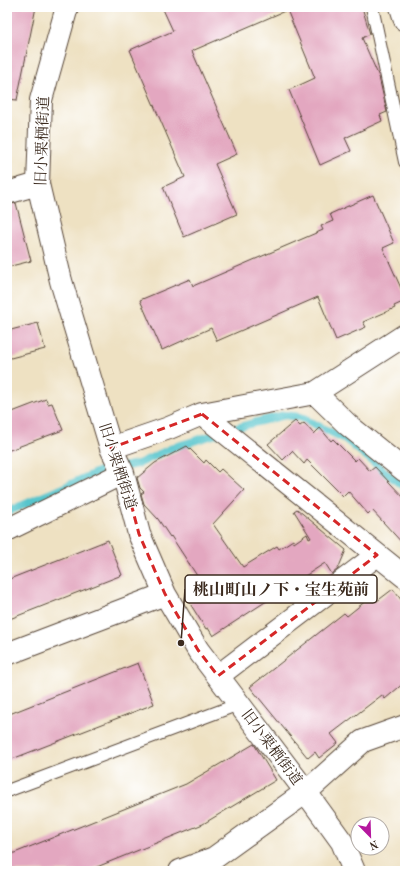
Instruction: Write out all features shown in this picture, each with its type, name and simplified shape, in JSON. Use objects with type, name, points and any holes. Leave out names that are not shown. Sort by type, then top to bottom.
[{"type":"street","name":"旧小栗栖街道","points":[[67,7],[41,100],[38,184],[61,281],[111,449],[122,472],[139,534],[165,594],[198,650],[342,842],[354,871]]},
{"type":"street","points":[[402,7],[405,20]]},
{"type":"street","points":[[7,193],[38,184]]},
{"type":"street","points":[[111,449],[205,416],[315,393],[405,335]]},
{"type":"street","points":[[315,393],[348,425],[405,471]]},
{"type":"street","points":[[205,416],[405,577]]},
{"type":"street","points":[[7,530],[122,472]]},
{"type":"street","points":[[218,676],[377,555]]},
{"type":"street","points":[[7,654],[165,594]]},
{"type":"street","points":[[180,871],[214,858],[306,792],[363,742],[405,726]]},
{"type":"lane","points":[[372,7],[405,162]]},
{"type":"lane","points":[[7,791],[240,704]]},
{"type":"highlighted area","points":[[202,414],[377,555],[218,676],[198,650],[165,594],[139,534],[123,473],[111,448]]},
{"type":"building","points":[[7,7],[36,7],[17,100],[7,99]]},
{"type":"building","points":[[162,7],[362,7],[370,34],[362,38],[379,77],[387,112],[380,115],[382,121],[345,138],[351,151],[320,165],[289,90],[315,78],[287,10],[192,51],[237,154],[215,164],[237,214],[184,237],[163,187],[185,177],[130,50],[173,31]]},
{"type":"building","points":[[373,195],[394,243],[383,248],[405,297],[405,301],[394,306],[395,308],[363,322],[366,327],[336,340],[318,297],[217,341],[211,328],[162,350],[140,300],[190,279],[193,286],[323,230],[321,226],[333,221],[330,214]]},
{"type":"building","points":[[16,203],[31,261],[7,267],[7,205]]},
{"type":"building","points":[[38,323],[45,349],[7,359],[7,331]]},
{"type":"building","points":[[46,399],[48,404],[52,403],[63,430],[7,451],[7,414]]},
{"type":"building","points":[[295,421],[300,426],[304,423],[314,434],[320,428],[331,441],[333,439],[355,461],[358,458],[370,471],[375,467],[405,499],[405,546],[372,510],[368,514],[348,491],[343,496],[307,460],[304,464],[292,451],[283,460],[268,444]]},
{"type":"building","points":[[187,446],[204,463],[206,460],[218,472],[221,469],[244,490],[213,524],[243,567],[277,546],[279,549],[293,540],[294,543],[307,534],[309,539],[311,538],[294,511],[297,509],[346,550],[338,569],[332,574],[325,563],[213,636],[208,628],[206,629],[189,602],[207,591],[171,536],[170,537],[158,519],[144,504],[141,494],[144,492],[140,488],[137,478],[155,463]]},
{"type":"building","points":[[108,540],[122,575],[7,620],[7,580]]},
{"type":"building","points":[[393,589],[405,605],[405,682],[385,699],[382,695],[331,734],[338,743],[319,758],[315,752],[308,758],[250,687],[344,613],[347,616],[372,596],[376,602]]},
{"type":"building","points":[[138,663],[154,704],[7,761],[7,715]]},
{"type":"building","points":[[254,744],[276,780],[203,824],[87,871],[7,871],[7,856],[186,784]]},
{"type":"waterway","points":[[7,512],[100,471],[138,464],[174,447],[285,415],[300,417],[345,439],[405,488]]},
{"type":"place","name":"桃山町山ノ下・宝生苑前","points":[[181,643]]}]
